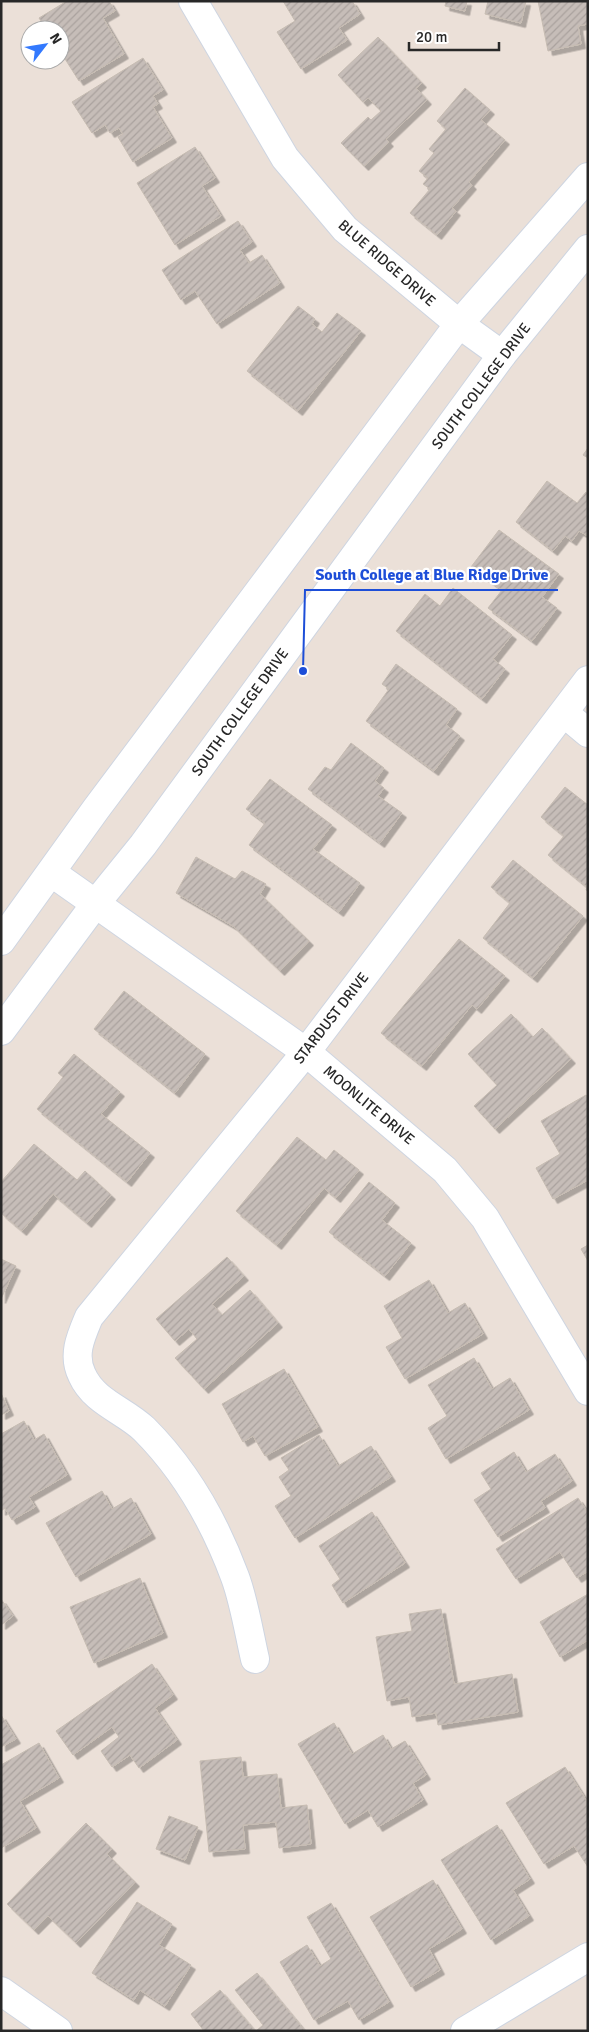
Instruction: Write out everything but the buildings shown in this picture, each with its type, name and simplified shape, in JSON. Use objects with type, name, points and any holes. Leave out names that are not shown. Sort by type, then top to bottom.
[{"type":"street","name":"BLUE RIDGE DRIVE","points":[[193,1],[291,165],[345,230],[459,324],[502,355]]},
{"type":"street","points":[[1,940],[459,324],[588,177]]},
{"type":"street","name":"SOUTH COLLEGE DRIVE","points":[[1,1031],[96,903],[143,845],[502,355],[588,249]]},
{"type":"street","name":"STARDUST DRIVE","points":[[255,1659],[236,1578],[202,1505],[171,1460],[143,1428],[99,1398],[86,1384],[80,1372],[77,1354],[89,1317],[306,1052],[588,680]]},
{"type":"street","points":[[564,713],[588,733]]},
{"type":"street","name":"MOONLITE DRIVE","points":[[52,873],[306,1052],[445,1170],[485,1218],[588,1391]]},
{"type":"street","points":[[465,2031],[588,1957]]},
{"type":"street","points":[[1,1991],[58,2031]]},
{"type":"place","name":"South College at Blue Ridge Drive","points":[[303,671]]}]
